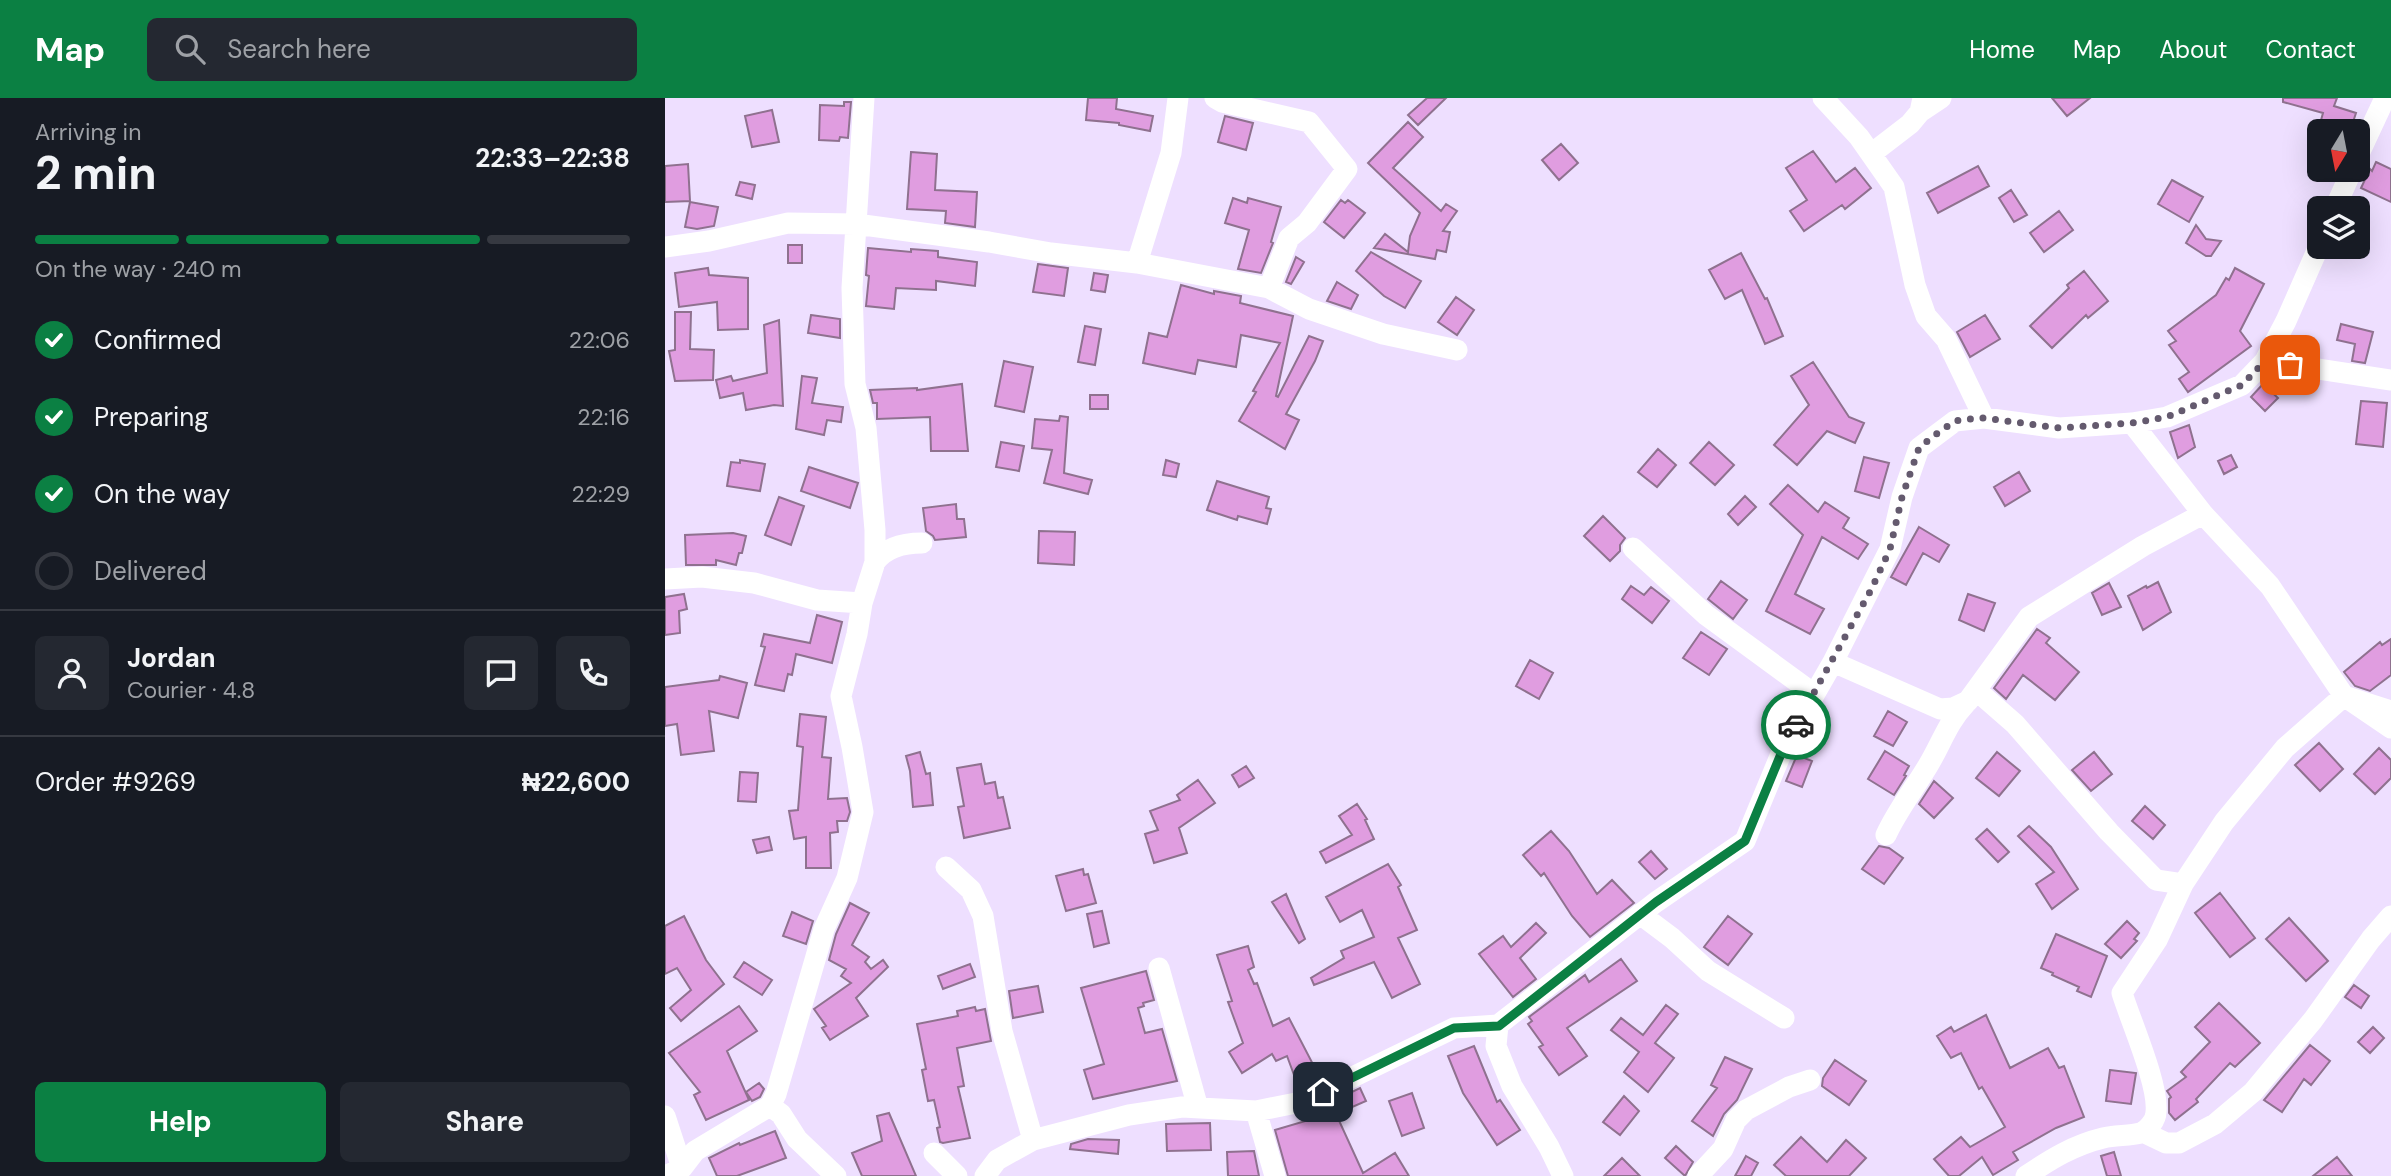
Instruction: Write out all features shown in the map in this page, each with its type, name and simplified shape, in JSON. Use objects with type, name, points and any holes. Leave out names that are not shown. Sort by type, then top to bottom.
[{"type":"street","points":[[865,98],[852,288],[855,384],[866,428],[875,562]]},
{"type":"street","points":[[1137,263],[1171,153],[1178,98]]},
{"type":"street","points":[[1215,98],[1222,102],[1309,122],[1347,169],[1307,223],[1289,238],[1269,288]]},
{"type":"street","points":[[1823,98],[1859,137],[1894,187],[1915,285],[1926,316],[1946,339],[1984,418]]},
{"type":"street","points":[[1871,154],[1910,124],[1921,105],[1941,98]]},
{"type":"street","points":[[2370,130],[2385,98]]},
{"type":"street","points":[[665,247],[709,241],[788,223],[856,224],[1137,263],[1269,288],[1309,309],[1383,334],[1457,351]]},
{"type":"street","points":[[985,1176],[997,1160],[1033,1140],[1129,1115],[1182,1107],[1256,1111],[1301,1102],[1454,1028],[1499,1026],[1640,914],[1745,841],[1783,749],[1833,662],[1890,549],[1902,497],[1919,448],[1955,421],[1984,418],[2059,428],[2132,423],[2167,417],[2242,385],[2265,361],[2313,259]]},
{"type":"street","points":[[2265,361],[2391,380]]},
{"type":"street","points":[[2132,423],[2203,514],[2270,586],[2344,696],[2391,728]]},
{"type":"street","points":[[1886,835],[1898,809],[1929,764],[1952,718],[1972,696],[2029,617],[2143,546],[2203,514]]},
{"type":"street","points":[[670,1174],[695,1151],[770,1106],[776,1094],[824,929],[847,878],[863,812],[841,696],[862,603],[875,562],[882,553],[894,547],[922,543]]},
{"type":"street","points":[[1633,548],[1706,615],[1814,694]]},
{"type":"street","points":[[665,579],[702,577],[741,581],[817,600],[862,603]]},
{"type":"street","points":[[1833,662],[1940,709],[1953,708],[1972,696]]},
{"type":"street","points":[[1972,696],[2015,724],[2109,832],[2156,880],[2183,884]]},
{"type":"street","points":[[2344,696],[2391,712]]},
{"type":"street","points":[[2026,1176],[2059,1154],[2083,1144],[2143,1132],[2152,1124],[2157,1115],[2154,1089],[2122,993],[2157,940],[2183,884],[2224,822],[2285,748],[2344,696]]},
{"type":"street","points":[[946,867],[971,890],[983,916],[1002,1031],[1033,1140]]},
{"type":"street","points":[[1640,914],[1672,938],[1708,971],[1784,1018]]},
{"type":"street","points":[[2143,1132],[2166,1143],[2179,1143],[2215,1124],[2253,1092],[2313,1020],[2371,939],[2391,916]]},
{"type":"street","points":[[1160,968],[1198,1108]]},
{"type":"street","points":[[1499,1026],[1496,1046],[1512,1086],[1549,1147],[1563,1176]]},
{"type":"street","points":[[1698,1176],[1723,1149],[1736,1120],[1746,1110],[1789,1087],[1810,1080]]},
{"type":"street","points":[[770,1106],[781,1114],[802,1145],[836,1176]]},
{"type":"street","points":[[1256,1111],[1275,1176]]},
{"type":"street","points":[[665,1116],[670,1174]]},
{"type":"street","points":[[934,1153],[957,1176]]},
{"type":"building","points":[[1088,98],[1117,98],[1116,109],[1153,116],[1150,131],[1119,123],[1086,120]]},
{"type":"building","points":[[1427,98],[1446,98],[1418,125],[1408,115]]},
{"type":"building","points":[[2052,98],[2090,98],[2067,116]]},
{"type":"building","points":[[2283,98],[2337,98],[2334,106],[2356,113],[2354,119],[2321,119],[2323,113],[2283,102]]},
{"type":"building","points":[[844,102],[851,102],[848,138],[840,137],[839,141],[819,140],[820,105],[844,106]]},
{"type":"building","points":[[772,110],[779,142],[752,147],[745,116]]},
{"type":"building","points":[[1225,116],[1253,123],[1246,150],[1218,142]]},
{"type":"building","points":[[1408,122],[1423,137],[1393,168],[1441,211],[1446,204],[1457,211],[1443,231],[1450,232],[1446,252],[1437,250],[1435,259],[1374,248],[1385,234],[1408,252],[1410,236],[1420,213],[1368,163]]},
{"type":"building","points":[[1561,144],[1578,163],[1559,180],[1542,160]]},
{"type":"building","points":[[1813,151],[1836,182],[1855,168],[1871,188],[1845,209],[1842,205],[1804,231],[1790,211],[1807,200],[1786,168]]},
{"type":"building","points":[[911,152],[937,154],[935,190],[977,192],[975,227],[945,223],[946,211],[907,209]]},
{"type":"building","points":[[2376,162],[2391,169],[2391,202],[2361,188],[2364,182],[2370,182],[2370,169],[2372,171]]},
{"type":"building","points":[[688,164],[690,201],[665,202],[665,166]]},
{"type":"building","points":[[1978,166],[1989,186],[1938,213],[1927,193]]},
{"type":"building","points":[[2172,180],[2203,197],[2189,222],[2158,204]]},
{"type":"building","points":[[740,182],[755,185],[752,199],[736,195]]},
{"type":"building","points":[[2011,190],[2027,215],[2014,222],[1999,198]]},
{"type":"building","points":[[1233,198],[1247,203],[1248,198],[1281,207],[1271,242],[1273,243],[1261,273],[1238,269],[1249,230],[1225,223]]},
{"type":"building","points":[[1341,200],[1345,203],[1348,200],[1365,213],[1344,238],[1324,222]]},
{"type":"building","points":[[690,202],[718,207],[714,226],[697,229],[685,227]]},
{"type":"building","points":[[2059,211],[2073,230],[2044,252],[2030,233]]},
{"type":"building","points":[[2196,225],[2206,239],[2221,241],[2211,256],[2206,256],[2186,243]]},
{"type":"building","points":[[788,245],[802,245],[802,263],[788,263]]},
{"type":"building","points":[[868,248],[911,252],[911,249],[938,251],[938,257],[977,262],[975,286],[936,281],[936,290],[896,288],[894,309],[866,306]]},
{"type":"building","points":[[1371,252],[1421,281],[1405,308],[1384,296],[1356,271]]},
{"type":"building","points":[[1741,253],[1765,299],[1767,298],[1783,336],[1765,344],[1742,290],[1725,299],[1709,270]]},
{"type":"building","points":[[1296,257],[1304,262],[1291,284],[1286,282]]},
{"type":"building","points":[[1038,264],[1068,268],[1064,296],[1033,292]]},
{"type":"building","points":[[708,268],[709,275],[748,278],[748,329],[718,330],[717,302],[679,307],[675,273]]},
{"type":"building","points":[[2235,268],[2264,284],[2240,331],[2251,346],[2188,392],[2179,379],[2189,372],[2169,345],[2176,341],[2168,331],[2216,295]]},
{"type":"building","points":[[2084,271],[2108,301],[2088,318],[2086,315],[2052,348],[2030,326],[2069,288],[2067,285]]},
{"type":"building","points":[[1094,273],[1108,275],[1105,292],[1091,290]]},
{"type":"building","points":[[1337,282],[1358,295],[1351,309],[1327,301]]},
{"type":"building","points":[[1181,285],[1214,294],[1214,291],[1241,296],[1240,303],[1293,316],[1276,396],[1278,397],[1309,336],[1323,341],[1286,414],[1299,420],[1285,449],[1239,421],[1280,343],[1241,335],[1236,367],[1198,360],[1195,374],[1143,363],[1149,333],[1167,337]]},
{"type":"building","points":[[1456,297],[1474,310],[1457,335],[1438,322]]},
{"type":"building","points":[[675,312],[691,312],[690,349],[714,350],[713,380],[675,381],[669,351],[675,350]]},
{"type":"building","points":[[811,315],[840,319],[840,338],[808,333]]},
{"type":"building","points":[[1985,315],[2000,339],[1970,357],[1957,332]]},
{"type":"building","points":[[779,320],[783,406],[746,410],[743,393],[720,398],[716,380],[731,376],[733,381],[767,373],[764,325]]},
{"type":"building","points":[[2341,324],[2373,332],[2365,363],[2352,361],[2355,344],[2337,340]]},
{"type":"building","points":[[1085,326],[1101,329],[1095,365],[1078,362]]},
{"type":"building","points":[[1004,361],[1033,367],[1024,412],[995,406]]},
{"type":"building","points":[[1813,362],[1849,417],[1864,423],[1855,443],[1827,431],[1797,465],[1774,445],[1809,405],[1791,376]]},
{"type":"building","points":[[802,376],[817,378],[812,403],[843,407],[841,422],[827,420],[824,435],[796,429]]},
{"type":"building","points":[[962,384],[968,451],[931,451],[930,417],[877,419],[877,403],[873,403],[870,390],[917,390]]},
{"type":"building","points":[[2263,384],[2278,398],[2265,411],[2251,397]]},
{"type":"building","points":[[1090,395],[1108,395],[1108,409],[1090,409]]},
{"type":"building","points":[[2361,401],[2387,403],[2383,447],[2356,444]]},
{"type":"building","points":[[1060,416],[1068,417],[1064,473],[1092,480],[1088,494],[1044,483],[1052,450],[1032,448],[1035,419],[1059,421]]},
{"type":"building","points":[[2189,425],[2195,447],[2178,458],[2170,432]]},
{"type":"building","points":[[1001,442],[1024,446],[1019,471],[996,467]]},
{"type":"building","points":[[1709,442],[1734,465],[1715,485],[1690,463]]},
{"type":"building","points":[[1658,449],[1676,465],[1657,487],[1638,472]]},
{"type":"building","points":[[2231,455],[2237,467],[2224,474],[2218,461]]},
{"type":"building","points":[[1864,457],[1889,463],[1879,498],[1855,491]]},
{"type":"building","points":[[740,460],[765,464],[760,491],[727,486],[731,462],[740,463]]},
{"type":"building","points":[[1166,460],[1179,464],[1176,477],[1163,475]]},
{"type":"building","points":[[809,467],[858,483],[850,508],[801,491]]},
{"type":"building","points":[[2019,472],[2030,491],[2005,506],[1994,487]]},
{"type":"building","points":[[1217,481],[1269,497],[1266,508],[1271,509],[1267,524],[1238,516],[1237,520],[1207,510]]},
{"type":"building","points":[[1788,485],[1818,512],[1825,502],[1849,518],[1843,528],[1868,544],[1858,559],[1822,537],[1795,594],[1824,609],[1810,634],[1766,611],[1803,535],[1770,504]]},
{"type":"building","points":[[1745,496],[1756,507],[1738,525],[1728,514]]},
{"type":"building","points":[[779,497],[804,506],[791,545],[765,535]]},
{"type":"building","points":[[956,504],[957,519],[964,519],[966,537],[935,540],[926,531],[923,508]]},
{"type":"building","points":[[1603,516],[1625,538],[1620,545],[1620,551],[1610,561],[1584,536]]},
{"type":"building","points":[[1919,527],[1949,545],[1939,562],[1923,553],[1906,585],[1891,577]]},
{"type":"building","points":[[1039,531],[1075,532],[1074,565],[1038,563]]},
{"type":"building","points":[[733,533],[746,536],[736,565],[716,560],[716,565],[686,565],[685,535]]},
{"type":"building","points":[[1721,581],[1747,600],[1733,619],[1708,599]]},
{"type":"building","points":[[2158,582],[2171,612],[2143,630],[2128,596]]},
{"type":"building","points":[[2109,583],[2121,607],[2102,615],[2092,593]]},
{"type":"building","points":[[1631,586],[1644,595],[1651,587],[1669,601],[1652,623],[1622,599]]},
{"type":"building","points":[[684,594],[687,609],[679,611],[680,633],[665,635],[665,597]]},
{"type":"building","points":[[1968,594],[1995,603],[1984,631],[1959,620]]},
{"type":"building","points":[[817,615],[842,622],[832,663],[796,654],[792,675],[788,674],[784,691],[755,685],[765,647],[761,646],[764,634],[810,643]]},
{"type":"building","points":[[2037,629],[2050,638],[2046,643],[2079,672],[2055,700],[2023,675],[2006,699],[1994,688]]},
{"type":"building","points":[[1701,632],[1727,649],[1709,675],[1683,658]]},
{"type":"building","points":[[2391,639],[2391,675],[2370,691],[2355,686],[2344,672],[2380,642],[2382,645]]},
{"type":"building","points":[[1530,660],[1553,673],[1539,699],[1516,686]]},
{"type":"building","points":[[720,676],[747,683],[738,718],[709,711],[714,751],[681,755],[677,724],[665,726],[665,687],[719,680]]},
{"type":"building","points":[[1888,711],[1907,722],[1893,746],[1874,736]]},
{"type":"building","points":[[800,714],[826,717],[822,757],[831,758],[828,799],[847,798],[850,812],[847,821],[837,821],[838,832],[830,833],[831,868],[806,868],[806,837],[794,839],[789,811],[798,810],[803,747],[797,746]]},
{"type":"building","points":[[2319,743],[2343,769],[2320,791],[2295,765]]},
{"type":"building","points":[[2379,748],[2391,760],[2391,778],[2375,794],[2354,774]]},
{"type":"building","points":[[1885,751],[1909,766],[1894,795],[1868,779]]},
{"type":"building","points":[[920,752],[926,774],[930,773],[933,805],[913,807],[906,756]]},
{"type":"building","points":[[1997,752],[2020,771],[1999,796],[1976,778]]},
{"type":"building","points":[[2094,752],[2112,774],[2091,791],[2072,770]]},
{"type":"building","points":[[1797,755],[1812,761],[1802,787],[1786,781]]},
{"type":"building","points":[[981,764],[985,784],[995,782],[998,798],[1003,797],[1010,828],[964,838],[958,807],[964,806],[957,768]]},
{"type":"building","points":[[1246,766],[1254,778],[1239,787],[1232,775]]},
{"type":"building","points":[[740,772],[758,773],[756,802],[738,801]]},
{"type":"building","points":[[1198,780],[1215,803],[1179,828],[1187,853],[1154,863],[1145,834],[1158,830],[1150,811],[1180,800],[1177,795]]},
{"type":"building","points":[[1934,781],[1953,798],[1934,818],[1919,804]]},
{"type":"building","points":[[1357,804],[1367,819],[1365,820],[1374,839],[1326,863],[1320,852],[1352,835],[1339,816]]},
{"type":"building","points":[[2145,806],[2165,825],[2153,839],[2132,821]]},
{"type":"building","points":[[2029,826],[2051,847],[2078,889],[2052,909],[2036,884],[2054,872],[2018,836]]},
{"type":"building","points":[[1987,829],[2009,852],[1998,862],[1976,839]]},
{"type":"building","points":[[1551,831],[1569,851],[1597,894],[1612,880],[1634,903],[1590,937],[1572,916],[1544,873],[1541,876],[1523,855]]},
{"type":"building","points":[[769,837],[772,850],[757,853],[753,840]]},
{"type":"building","points":[[1879,846],[1889,848],[1903,858],[1884,884],[1862,869]]},
{"type":"building","points":[[1651,851],[1667,869],[1655,879],[1639,862]]},
{"type":"building","points":[[1388,864],[1401,885],[1398,887],[1417,930],[1398,938],[1420,984],[1392,998],[1374,962],[1314,985],[1311,978],[1344,958],[1341,951],[1374,937],[1362,910],[1340,922],[1326,897]]},
{"type":"building","points":[[1083,869],[1084,875],[1088,874],[1096,903],[1066,911],[1056,876]]},
{"type":"building","points":[[2220,893],[2255,938],[2230,957],[2195,913]]},
{"type":"building","points":[[1286,894],[1305,939],[1299,943],[1272,902]]},
{"type":"building","points":[[850,903],[869,913],[852,945],[869,957],[865,962],[871,969],[883,960],[888,967],[856,998],[868,1016],[830,1040],[822,1028],[826,1026],[814,1009],[851,983],[841,976],[846,969],[829,960],[836,934]]},
{"type":"building","points":[[1102,911],[1109,943],[1094,947],[1087,914]]},
{"type":"building","points":[[792,912],[813,921],[806,944],[783,936]]},
{"type":"building","points":[[684,916],[706,960],[724,984],[681,1021],[670,1008],[691,990],[677,968],[665,974],[665,926]]},
{"type":"building","points":[[1728,916],[1752,934],[1728,965],[1704,947]]},
{"type":"building","points":[[2289,918],[2328,961],[2306,981],[2266,939]]},
{"type":"building","points":[[2127,921],[2139,933],[2134,939],[2137,941],[2121,958],[2105,944]]},
{"type":"building","points":[[1536,923],[1546,933],[1520,958],[1536,979],[1513,997],[1479,954],[1503,936],[1511,947]]},
{"type":"building","points":[[2056,934],[2107,956],[2091,997],[2077,991],[2079,987],[2041,968]]},
{"type":"building","points":[[1248,946],[1254,967],[1248,970],[1254,984],[1257,983],[1273,1026],[1289,1018],[1318,1074],[1297,1083],[1287,1056],[1276,1061],[1272,1054],[1242,1073],[1229,1052],[1243,1043],[1228,1002],[1232,1001],[1217,955]]},
{"type":"building","points":[[1621,959],[1637,981],[1567,1028],[1587,1056],[1559,1075],[1539,1047],[1543,1045],[1528,1024],[1532,1021],[1529,1017],[1585,975],[1589,982]]},
{"type":"building","points":[[744,962],[772,980],[762,995],[734,977]]},
{"type":"building","points":[[970,964],[975,977],[943,989],[938,976]]},
{"type":"building","points":[[1146,971],[1154,1000],[1143,1003],[1144,1006],[1138,1008],[1145,1033],[1162,1029],[1177,1081],[1093,1099],[1084,1070],[1104,1064],[1081,988]]},
{"type":"building","points":[[2354,985],[2369,996],[2361,1008],[2345,997]]},
{"type":"building","points":[[1038,986],[1043,1012],[1013,1018],[1009,991]]},
{"type":"building","points":[[2219,1003],[2260,1043],[2235,1067],[2230,1063],[2196,1099],[2198,1102],[2175,1120],[2169,1113],[2171,1097],[2167,1091],[2186,1077],[2181,1072],[2210,1042],[2195,1027]]},
{"type":"building","points":[[1666,1005],[1678,1014],[1655,1043],[1674,1058],[1648,1092],[1624,1072],[1639,1052],[1611,1030],[1621,1018],[1643,1035]]},
{"type":"building","points":[[739,1006],[757,1031],[727,1051],[749,1100],[706,1120],[694,1095],[700,1092],[669,1053]]},
{"type":"building","points":[[975,1007],[976,1011],[985,1009],[991,1041],[957,1048],[964,1086],[958,1087],[970,1138],[943,1143],[940,1142],[937,1128],[940,1127],[934,1100],[928,1101],[922,1070],[926,1069],[917,1024],[958,1016],[957,1011]]},
{"type":"building","points":[[1986,1015],[2010,1068],[2048,1048],[2059,1068],[2064,1066],[2084,1117],[2056,1128],[2013,1152],[2018,1160],[1993,1175],[1982,1157],[1959,1176],[1949,1176],[1934,1159],[1961,1137],[1970,1147],[2005,1127],[1982,1087],[1979,1089],[1961,1053],[1951,1058],[1937,1036],[1951,1027],[1954,1032]]},
{"type":"building","points":[[2373,1027],[2384,1038],[2370,1053],[2358,1042]]},
{"type":"building","points":[[2310,1045],[2330,1061],[2311,1085],[2304,1079],[2282,1112],[2264,1100]]},
{"type":"building","points":[[1474,1046],[1497,1102],[1500,1100],[1520,1130],[1497,1145],[1463,1093],[1448,1056]]},
{"type":"building","points":[[1725,1057],[1752,1069],[1737,1100],[1724,1114],[1713,1136],[1692,1121],[1717,1088],[1711,1085]]},
{"type":"building","points":[[1835,1060],[1866,1081],[1849,1105],[1822,1086],[1823,1078]]},
{"type":"building","points":[[2110,1070],[2136,1073],[2131,1104],[2106,1101]]},
{"type":"building","points":[[759,1083],[764,1089],[760,1097],[752,1101],[746,1092]]},
{"type":"building","points":[[1360,1088],[1366,1101],[1336,1114],[1363,1173],[1395,1153],[1409,1176],[1288,1176],[1275,1130],[1309,1120],[1306,1114]]},
{"type":"building","points":[[1412,1093],[1424,1128],[1402,1136],[1389,1101]]},
{"type":"building","points":[[1624,1096],[1639,1111],[1620,1135],[1603,1122]]},
{"type":"building","points":[[889,1113],[916,1176],[862,1176],[852,1153],[882,1141],[877,1116]]},
{"type":"building","points":[[1210,1123],[1211,1150],[1167,1151],[1166,1124]]},
{"type":"building","points":[[775,1131],[786,1158],[737,1176],[717,1176],[709,1158],[739,1143],[740,1145]]},
{"type":"building","points":[[1801,1137],[1827,1162],[1846,1140],[1866,1158],[1849,1176],[1786,1176],[1774,1165]]},
{"type":"building","points":[[1088,1139],[1119,1140],[1118,1154],[1070,1149],[1071,1144]]},
{"type":"building","points":[[1676,1146],[1693,1162],[1685,1176],[1665,1158]]},
{"type":"building","points":[[1254,1151],[1259,1176],[1228,1176],[1227,1152]]},
{"type":"building","points":[[2114,1152],[2121,1176],[2107,1176],[2101,1156]]},
{"type":"building","points":[[1746,1156],[1758,1163],[1751,1176],[1735,1176]]},
{"type":"building","points":[[2337,1157],[2352,1176],[2313,1176]]},
{"type":"building","points":[[1622,1158],[1640,1176],[1604,1176]]},
{"type":"way so far","points":[[1796,725],[1871,590],[1890,549],[1902,497],[1919,448],[1935,435],[1955,421],[1970,419],[1984,418],[2059,428],[2132,423],[2167,417],[2242,385],[2265,361],[2290,365]]},
{"type":"route","points":[[1323,1092],[1454,1028],[1499,1026],[1656,902],[1745,841],[1783,749],[1796,725]]}]
